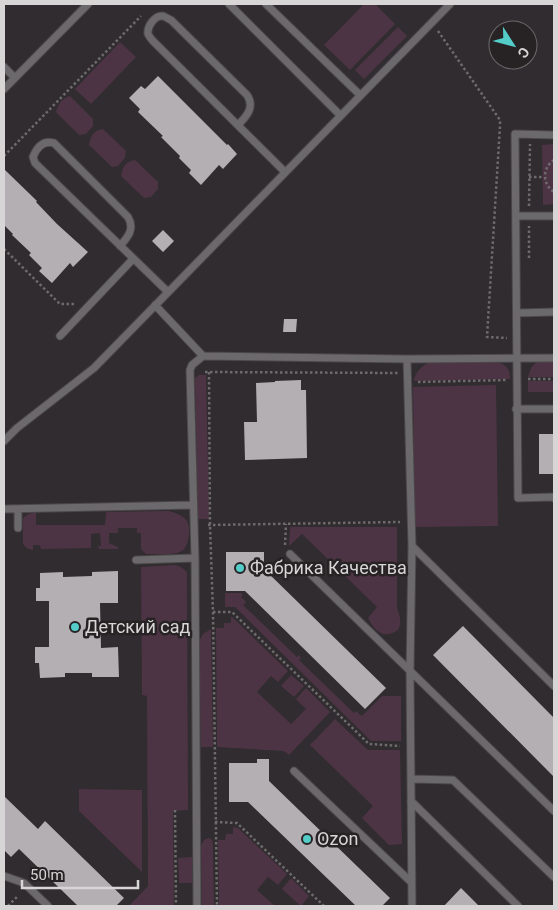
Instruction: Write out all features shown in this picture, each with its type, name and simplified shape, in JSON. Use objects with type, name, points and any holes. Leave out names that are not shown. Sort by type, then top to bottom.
[{"type":"lane","points":[[4,89],[88,4]]},
{"type":"lane","points":[[229,4],[340,115]]},
{"type":"lane","points":[[266,4],[360,95]]},
{"type":"lane","points":[[4,441],[17,428],[94,368],[450,4]]},
{"type":"lane","points":[[238,125],[248,115],[250,100],[247,95],[171,20],[163,16],[153,21],[149,27],[148,34],[153,41],[285,172]]},
{"type":"lane","points":[[4,67],[15,78]]},
{"type":"lane","points":[[554,135],[515,134],[518,498],[553,496],[554,498]]},
{"type":"lane","points":[[120,246],[131,230],[131,222],[128,217],[54,143],[42,144],[36,150],[33,157],[35,163],[133,259],[168,292]]},
{"type":"lane","points":[[516,216],[554,216]]},
{"type":"lane","points":[[60,336],[133,259]]},
{"type":"lane","points":[[155,305],[203,356]]},
{"type":"lane","points":[[516,312],[554,312]]},
{"type":"lane","points":[[197,906],[195,558],[190,370],[192,364],[203,356],[407,359],[554,358]]},
{"type":"lane","points":[[407,359],[412,546],[410,671],[412,906]]},
{"type":"lane","points":[[516,409],[554,409]]},
{"type":"lane","points":[[4,509],[193,506]]},
{"type":"lane","points":[[18,509],[18,528]]},
{"type":"lane","points":[[412,546],[554,686]]},
{"type":"lane","points":[[290,554],[554,811]]},
{"type":"lane","points":[[136,560],[195,558]]},
{"type":"lane","points":[[294,771],[411,882]]},
{"type":"lane","points":[[410,779],[453,780],[554,877]]},
{"type":"lane","points":[[411,801],[518,906]]},
{"type":"lane","points":[[4,876],[24,883],[48,906]]},
{"type":"path","points":[[4,156],[146,11]]},
{"type":"path","points":[[432,22],[500,120],[487,336],[517,339]]},
{"type":"path","points":[[554,160],[546,169],[544,177],[546,184],[554,192]]},
{"type":"path","points":[[530,177],[544,177]]},
{"type":"path","points":[[4,249],[60,304],[74,305],[80,298]]},
{"type":"path","points":[[204,372],[401,373],[400,383],[554,379]]},
{"type":"path","points":[[209,372],[217,906]]},
{"type":"path","points":[[194,525],[401,522]]},
{"type":"path","points":[[286,524],[285,544],[290,554]]},
{"type":"path","points":[[213,612],[232,612],[369,744],[403,746]]},
{"type":"path","points":[[175,810],[176,906]]},
{"type":"path","points":[[215,822],[237,823],[324,906]]},
{"type":"path","points":[[8,906],[17,897]]},
{"type":"shaded area","points":[[364,4],[375,4],[395,24],[350,70],[324,45]]},
{"type":"shaded area","points":[[398,27],[407,36],[364,79],[355,70]]},
{"type":"shaded area","points":[[120,42],[136,57],[91,104],[75,89]]},
{"type":"shaded area","points":[[70,96],[93,119],[93,126],[86,134],[79,135],[56,112],[61,102]]},
{"type":"shaded area","points":[[103,129],[126,151],[125,158],[118,166],[112,167],[89,145],[93,134]]},
{"type":"shaded area","points":[[554,144],[554,204],[543,205],[542,145]]},
{"type":"shaded area","points":[[135,160],[158,182],[158,189],[151,197],[144,198],[121,176],[125,165]]},
{"type":"shaded area","points":[[539,361],[554,361],[554,377],[528,377],[533,366]]},
{"type":"shaded area","points":[[428,363],[500,363],[508,369],[510,379],[414,381],[419,370]]},
{"type":"shaded area","points":[[199,375],[206,375],[209,519],[198,519],[195,378]]},
{"type":"shaded area","points":[[528,381],[554,381],[554,392],[528,392]]},
{"type":"shaded area","points":[[496,385],[498,526],[415,527],[413,387]]},
{"type":"shaded area","points":[[169,511],[183,517],[187,521],[189,528],[186,546],[182,551],[174,554],[146,554],[141,549],[141,533],[137,533],[137,528],[118,528],[118,533],[109,533],[109,543],[118,547],[118,549],[99,549],[98,546],[101,546],[100,533],[91,534],[91,548],[41,549],[40,545],[33,545],[33,550],[23,544],[23,519],[30,514],[36,513],[36,525],[105,525],[106,512]]},
{"type":"shaded area","points":[[290,527],[397,527],[397,608],[400,617],[398,630],[388,634],[380,633],[368,618],[377,607],[302,534],[289,546]]},
{"type":"shaded area","points":[[175,565],[187,572],[188,810],[173,811],[174,906],[129,906],[148,886],[147,696],[142,695],[141,567]]},
{"type":"shaded area","points":[[225,593],[241,593],[243,595],[241,597],[246,602],[243,605],[297,657],[299,655],[301,658],[299,660],[354,713],[356,711],[362,716],[382,696],[401,696],[401,741],[371,741],[235,607],[225,607]]},
{"type":"shaded area","points":[[231,616],[288,671],[278,682],[271,676],[257,692],[291,724],[306,709],[296,699],[306,688],[330,712],[289,755],[284,751],[217,747],[216,628],[224,628],[224,623],[231,623]]},
{"type":"shaded area","points":[[211,629],[213,747],[201,747],[199,641],[203,634]]},
{"type":"shaded area","points":[[291,675],[304,686],[294,697],[281,686]]},
{"type":"shaded area","points":[[335,719],[368,750],[400,750],[402,844],[389,845],[362,818],[373,806],[310,745]]},
{"type":"shaded area","points":[[79,789],[142,790],[142,872],[79,811]]},
{"type":"shaded area","points":[[233,827],[238,828],[287,874],[278,885],[268,877],[257,890],[275,906],[219,906],[218,840],[225,840],[226,834],[233,834]]},
{"type":"shaded area","points":[[209,838],[212,840],[213,846],[214,906],[202,906],[201,846],[204,840]]},
{"type":"shaded area","points":[[192,857],[192,883],[179,883],[178,858]]},
{"type":"shaded area","points":[[291,878],[309,896],[301,906],[282,889]]},
{"type":"building","points":[[158,76],[237,154],[223,169],[219,165],[201,185],[189,173],[191,170],[179,158],[180,156],[161,137],[163,136],[138,112],[140,109],[129,98],[141,86],[145,89]]},
{"type":"building","points":[[4,169],[37,201],[57,224],[88,252],[73,267],[70,263],[52,283],[39,271],[42,268],[29,255],[31,253],[4,225]]},
{"type":"building","points":[[163,230],[174,241],[163,252],[152,241]]},
{"type":"building","points":[[284,319],[297,319],[296,332],[283,332]]},
{"type":"building","points":[[301,380],[301,390],[306,390],[307,458],[245,460],[244,422],[257,422],[256,383]]},
{"type":"building","points":[[539,434],[554,434],[554,474],[539,474]]},
{"type":"building","points":[[226,552],[264,552],[264,569],[386,688],[365,709],[245,591],[226,591]]},
{"type":"building","points":[[118,571],[118,603],[100,603],[101,648],[118,647],[119,677],[92,677],[92,673],[65,673],[65,677],[40,678],[39,663],[35,663],[35,647],[49,647],[49,601],[36,601],[36,588],[40,588],[40,573],[63,572],[63,577],[92,576],[92,572]]},
{"type":"building","points":[[463,626],[554,718],[554,777],[433,655]]},
{"type":"building","points":[[257,759],[269,759],[269,781],[390,898],[382,906],[356,906],[248,802],[229,802],[229,763],[257,763]]},
{"type":"building","points":[[4,796],[38,829],[45,821],[124,898],[116,906],[78,906],[19,849],[11,857],[4,850]]},
{"type":"building","points":[[461,888],[479,906],[444,906]]},
{"type":"place","name":"Фабрика Качества","points":[[240,568]]},
{"type":"place","name":"Детский сад","points":[[75,627]]},
{"type":"place","name":"Ozon","points":[[307,839]]}]
